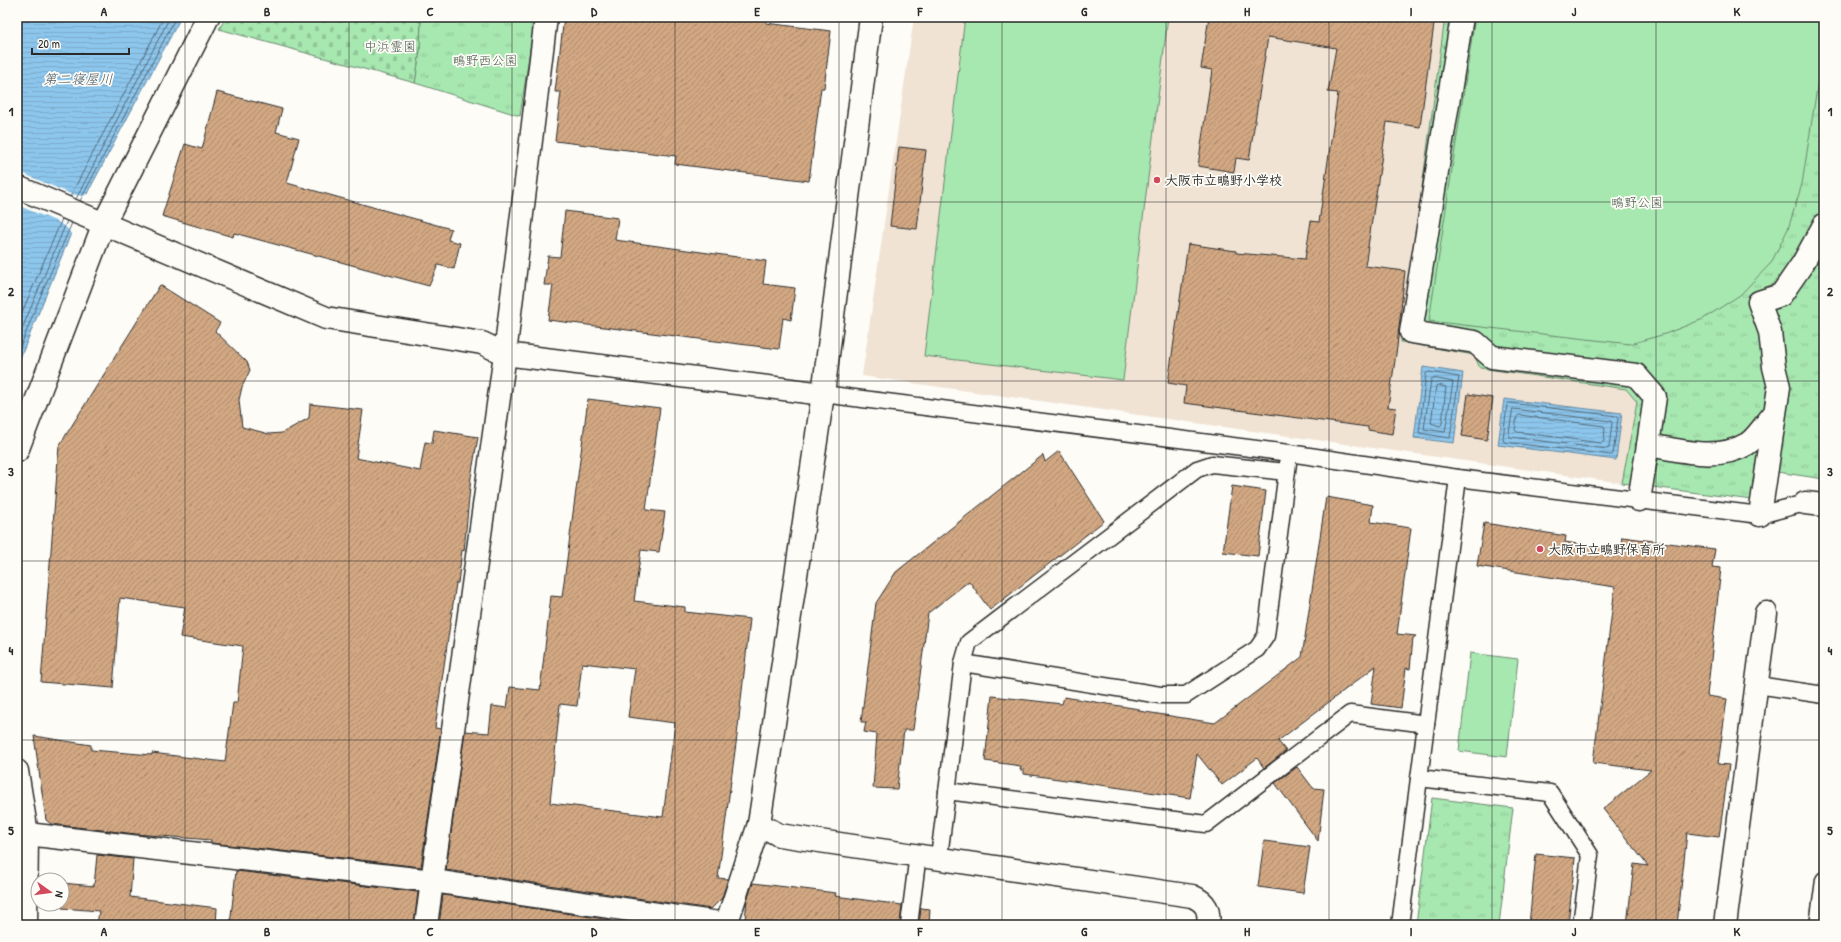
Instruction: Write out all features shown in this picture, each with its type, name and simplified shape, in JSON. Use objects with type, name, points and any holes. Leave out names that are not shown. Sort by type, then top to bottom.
[{"type":"street","points":[[17,451],[104,223],[208,17]]},
{"type":"street","points":[[426,925],[505,354],[546,17]]},
{"type":"street","points":[[27,834],[432,881],[726,925],[758,824],[823,394],[871,17]]},
{"type":"street","points":[[1462,17],[1411,332],[1475,342],[1492,357],[1636,375],[1655,397],[1639,500]]},
{"type":"street","points":[[17,187],[326,318],[482,344],[505,354],[823,394]]},
{"type":"street","points":[[1760,515],[1779,387],[1774,367],[1770,332],[1755,298],[1781,295],[1803,263],[1824,225]]},
{"type":"street","points":[[1648,444],[1705,455],[1726,451],[1748,443],[1774,414]]},
{"type":"street","points":[[1725,925],[1766,613]]},
{"type":"street","points":[[17,771],[27,834],[26,925]]},
{"type":"street","points":[[758,824],[779,835],[1192,896],[1204,903],[1208,910],[1208,925]]},
{"type":"lane","points":[[823,394],[1289,453],[1458,478],[1760,515],[1815,504]]},
{"type":"lane","points":[[963,663],[1160,695],[1186,695],[1257,649],[1266,636],[1289,453]]},
{"type":"lane","points":[[909,925],[947,791],[963,663],[969,642],[1197,469],[1212,464],[1286,472]]},
{"type":"lane","points":[[1400,925],[1458,478]]},
{"type":"lane","points":[[1757,685],[1824,694]]},
{"type":"lane","points":[[947,791],[1206,824],[1350,714],[1426,724]]},
{"type":"lane","points":[[1419,778],[1550,793],[1590,855],[1581,925]]},
{"type":"lane","points":[[1818,925],[1824,880]]},
{"type":"shaded area","name":"大阪市立鴫野小学校","points":[[914,17],[1445,17],[1401,342],[1474,355],[1480,368],[1626,389],[1637,402],[1622,483],[862,376]]},
{"type":"green space","name":"中浜霊園","points":[[226,17],[421,17],[420,50],[415,83],[219,29]]},
{"type":"green space","name":"鴫野西公園","points":[[421,17],[535,17],[520,116],[415,83],[420,50]]},
{"type":"green space","points":[[965,17],[1168,17],[1123,380],[924,356]]},
{"type":"green space","name":"鴫野公園","points":[[1445,17],[1824,17],[1824,479],[1757,469],[1752,500],[1622,483],[1637,402],[1626,389],[1480,368],[1474,355],[1401,342]]},
{"type":"green space","name":"鴫野公園","points":[[1475,17],[1824,17],[1824,43],[1802,184],[1788,229],[1771,263],[1740,295],[1703,319],[1665,334],[1630,344],[1429,321]]},
{"type":"green space","points":[[1470,653],[1518,659],[1507,757],[1459,751]]},
{"type":"green space","points":[[1432,798],[1513,808],[1499,925],[1416,925]]},
{"type":"water","name":"第二寝屋川","points":[[17,17],[181,17],[87,194],[17,366]]},
{"type":"water","points":[[1423,367],[1463,373],[1454,443],[1414,438]]},
{"type":"water","points":[[1504,399],[1622,413],[1616,460],[1498,445]]},
{"type":"pier","points":[[17,171],[71,194],[82,196],[90,193],[73,238],[68,229],[58,222],[17,205]]},
{"type":"building","points":[[564,17],[767,17],[766,23],[831,31],[824,88],[821,88],[809,181],[675,164],[676,156],[555,141],[561,92],[555,92]]},
{"type":"building","points":[[1209,17],[1435,17],[1420,127],[1387,122],[1365,266],[1405,271],[1397,347],[1388,407],[1396,408],[1392,434],[1368,430],[1368,427],[1184,403],[1186,386],[1168,383],[1188,244],[1236,251],[1236,253],[1305,259],[1311,221],[1319,222],[1338,93],[1328,92],[1336,48],[1268,37],[1249,160],[1236,158],[1234,172],[1198,166],[1212,70],[1201,68]]},
{"type":"building","points":[[217,92],[282,109],[276,132],[299,138],[287,183],[451,229],[448,240],[460,243],[454,269],[438,265],[429,286],[234,233],[233,237],[162,216],[185,144],[202,149]]},
{"type":"building","points":[[899,147],[926,150],[917,229],[890,226]]},
{"type":"building","points":[[565,211],[618,218],[615,240],[766,261],[763,284],[795,288],[791,320],[783,318],[779,349],[548,320],[553,285],[544,285],[548,256],[560,257]]},
{"type":"building","points":[[160,285],[220,323],[215,331],[247,362],[250,370],[242,387],[239,400],[242,427],[269,434],[282,433],[309,418],[310,404],[363,410],[356,458],[420,471],[425,442],[432,443],[434,430],[478,437],[471,477],[464,551],[462,550],[458,583],[456,583],[435,728],[441,729],[421,867],[211,843],[211,840],[136,834],[51,824],[46,820],[34,736],[91,745],[91,750],[152,755],[152,753],[225,762],[233,703],[237,703],[243,646],[180,637],[185,607],[120,598],[113,688],[41,682],[59,446]]},
{"type":"building","points":[[1468,394],[1493,398],[1487,440],[1462,436]]},
{"type":"building","points":[[588,399],[660,408],[646,510],[665,512],[659,552],[641,550],[634,601],[685,607],[685,612],[750,619],[737,736],[718,878],[728,879],[722,898],[711,909],[446,870],[465,731],[489,733],[492,706],[507,708],[510,687],[540,690],[551,596],[562,597]],"holes":[[[582,663],[635,669],[628,717],[675,723],[663,817],[550,803],[560,704],[577,706]]]},
{"type":"building","points":[[1059,451],[1104,521],[990,610],[969,581],[928,613],[913,730],[904,730],[897,789],[873,788],[877,734],[864,732],[866,722],[861,722],[876,603],[896,572],[1043,455],[1045,462]]},
{"type":"building","points":[[1232,486],[1266,491],[1258,556],[1223,552]]},
{"type":"building","points":[[1326,497],[1373,505],[1371,522],[1411,528],[1397,634],[1416,636],[1413,638],[1410,669],[1406,668],[1401,708],[1371,704],[1376,666],[1278,741],[1286,751],[1264,768],[1257,758],[1222,785],[1197,754],[1190,798],[1024,774],[1024,770],[1020,770],[1021,766],[985,761],[992,696],[1062,704],[1064,697],[1215,723],[1302,657]]},
{"type":"building","points":[[1484,523],[1566,536],[1565,542],[1620,551],[1622,537],[1715,549],[1712,567],[1721,568],[1707,696],[1727,699],[1718,764],[1729,765],[1719,837],[1687,833],[1677,925],[1627,925],[1634,864],[1648,866],[1603,809],[1651,770],[1593,763],[1615,587],[1477,566]]},
{"type":"building","points":[[1297,767],[1313,788],[1324,789],[1318,841],[1275,783]]},
{"type":"building","points":[[1264,841],[1310,847],[1303,893],[1258,887]]},
{"type":"building","points":[[1536,854],[1575,858],[1568,925],[1529,925]]},
{"type":"building","points":[[97,855],[133,859],[130,897],[217,908],[216,925],[97,925],[99,911],[70,909],[70,884],[94,886]]},
{"type":"building","points":[[236,871],[418,892],[414,925],[230,925]]},
{"type":"building","points":[[753,883],[836,893],[835,896],[902,905],[900,925],[795,925],[745,919],[747,900]]},
{"type":"building","points":[[443,895],[611,920],[610,925],[439,925]]},
{"type":"building","points":[[921,908],[930,909],[929,925],[919,925]]},
{"type":"place","name":"大阪市立鴫野小学校","points":[[1157,180]]},
{"type":"place","name":"大阪市立鴫野保育所","points":[[1540,549]]}]
